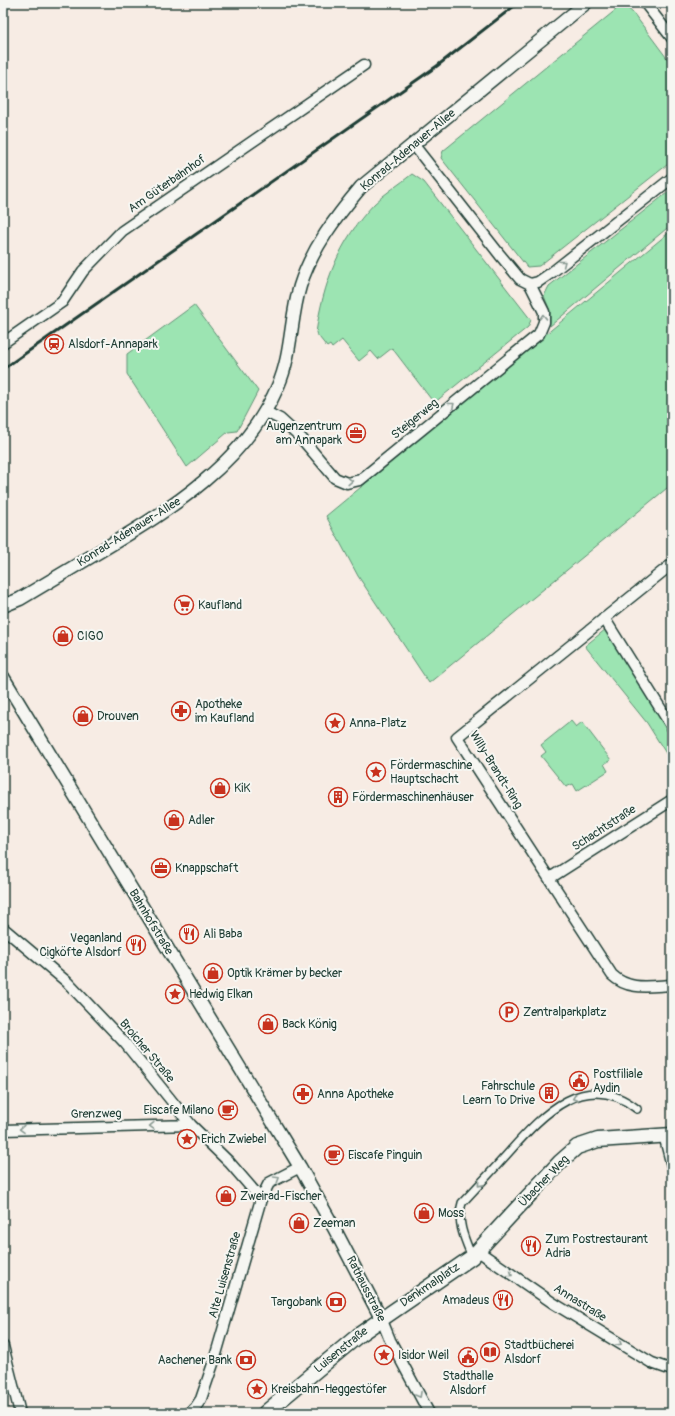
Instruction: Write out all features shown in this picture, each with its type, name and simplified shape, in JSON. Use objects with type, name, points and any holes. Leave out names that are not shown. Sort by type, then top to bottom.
[{"type":"main road","name":"Übacher Weg","points":[[475,1254],[560,1162],[577,1147],[598,1140],[668,1135]]},
{"type":"main road","name":"Denkmalplatz","points":[[381,1318],[475,1254]]},
{"type":"main road","name":"Luisenstraße","points":[[265,1413],[381,1318]]},
{"type":"street","name":"Konrad-Adenauer-Allee","points":[[3,606],[20,599],[146,524],[189,494],[217,472],[242,444],[266,412],[279,385],[289,352],[300,287],[312,256],[333,221],[362,187],[586,3]]},
{"type":"street","points":[[645,3],[672,38]]},
{"type":"street","name":"Am Güterbahnhof","points":[[3,343],[62,302],[83,271],[122,231],[364,65]]},
{"type":"street","name":"Steigerweg","points":[[266,412],[280,419],[302,439],[335,478],[347,483],[360,480],[539,334],[544,322],[544,312],[530,284],[520,279],[413,144]]},
{"type":"street","points":[[530,284],[538,282],[551,273],[672,178]]},
{"type":"street","name":"Willy-Brandt-Ring","points":[[672,564],[457,737],[612,975],[620,982],[634,987],[672,985]]},
{"type":"street","points":[[604,618],[672,727]]},
{"type":"street","name":"Bahnhofstraße","points":[[3,677],[300,1167]]},
{"type":"street","name":"Schachtstraße","points":[[550,878],[672,800]]},
{"type":"street","name":"Broicher Straße","points":[[3,928],[67,982],[120,1037],[191,1125],[230,1163],[261,1199]]},
{"type":"street","points":[[475,1254],[463,1236],[460,1210],[462,1203],[545,1114],[564,1102],[586,1094],[612,1094],[637,1109]]},
{"type":"street","name":"Grenzweg","points":[[3,1130],[191,1125]]},
{"type":"street","points":[[668,1135],[672,1166]]},
{"type":"street","name":"Alte Luisenstraße","points":[[192,1410],[201,1399],[214,1361],[261,1199],[269,1183],[300,1167]]},
{"type":"street","name":"Rathausstraße","points":[[300,1167],[334,1228],[381,1318],[390,1340],[429,1413]]},
{"type":"street","name":"Annastraße","points":[[475,1254],[652,1363],[672,1370]]},
{"type":"street","points":[[3,1346],[20,1413]]},
{"type":"green space","points":[[623,4],[634,14],[672,65],[672,161],[539,266],[527,267],[441,158],[443,151]]},
{"type":"green space","points":[[412,174],[424,182],[531,320],[528,327],[434,403],[392,348],[378,359],[371,351],[359,361],[342,340],[332,348],[330,345],[327,347],[316,333],[328,280],[334,264],[351,233],[374,204]]},
{"type":"green space","points":[[672,189],[672,224],[550,326],[550,311],[544,296],[549,286]]},
{"type":"green space","points":[[672,230],[672,484],[429,683],[358,576],[326,516]]},
{"type":"green space","points":[[194,305],[258,391],[237,431],[228,432],[187,467],[127,374],[127,354]]},
{"type":"green space","points":[[606,629],[672,736],[672,763],[647,723],[585,646]]},
{"type":"green space","points":[[571,721],[576,727],[582,722],[611,760],[604,764],[608,771],[577,791],[573,784],[566,787],[541,756],[546,752],[541,745]]},
{"type":"railway","points":[[3,369],[437,66],[518,3]]},
{"type":"place","name":"Alsdorf-Annapark","points":[[54,344]]},
{"type":"place","name":"Augenzentrum am Annapark","points":[[356,433]]},
{"type":"place","name":"Kaufland","points":[[184,605]]},
{"type":"place","name":"CIGO","points":[[63,636]]},
{"type":"place","name":"Apotheke im Kaufland","points":[[181,711]]},
{"type":"place","name":"Drouven","points":[[83,716]]},
{"type":"place","name":"Anna-Platz","points":[[335,723]]},
{"type":"place","name":"Fördermaschine Hauptschacht","points":[[376,772]]},
{"type":"place","name":"KiK","points":[[220,788]]},
{"type":"place","name":"Fördermaschinenhäuser","points":[[338,797]]},
{"type":"place","name":"Adler","points":[[174,820]]},
{"type":"place","name":"Knappschaft","points":[[161,868]]},
{"type":"place","name":"Ali Baba","points":[[189,934]]},
{"type":"place","name":"Veganland Cigköfte Alsdorf","points":[[136,945]]},
{"type":"place","name":"Optik Krämer by becker","points":[[213,973]]},
{"type":"place","name":"Hedwig Elkan","points":[[175,994]]},
{"type":"place","name":"Zentralparkplatz","points":[[509,1012]]},
{"type":"place","name":"Back König","points":[[268,1024]]},
{"type":"place","name":"Postfiliale Aydin","points":[[579,1081]]},
{"type":"place","name":"Fahrschule Learn To Drive","points":[[549,1093]]},
{"type":"place","name":"Anna Apotheke","points":[[303,1094]]},
{"type":"place","name":"Eiscafe Milano","points":[[228,1110]]},
{"type":"place","name":"Erich Zwiebel","points":[[187,1139]]},
{"type":"place","name":"Eiscafe Pinguin","points":[[334,1155]]},
{"type":"place","name":"Zweirad-Fischer","points":[[226,1196]]},
{"type":"place","name":"Moss","points":[[424,1213]]},
{"type":"place","name":"Zeeman","points":[[299,1223]]},
{"type":"place","name":"Zum Postrestaurant Adria","points":[[531,1246]]},
{"type":"place","name":"Amadeus","points":[[503,1300]]},
{"type":"place","name":"Targobank","points":[[336,1302]]},
{"type":"place","name":"Stadtbücherei Alsdorf","points":[[490,1352]]},
{"type":"place","name":"Isidor Weil","points":[[384,1355]]},
{"type":"place","name":"Stadthalle Alsdorf","points":[[468,1357]]},
{"type":"place","name":"Aachener Bank","points":[[246,1360]]},
{"type":"place","name":"Kreisbahn-Heggestöfer","points":[[257,1389]]}]
